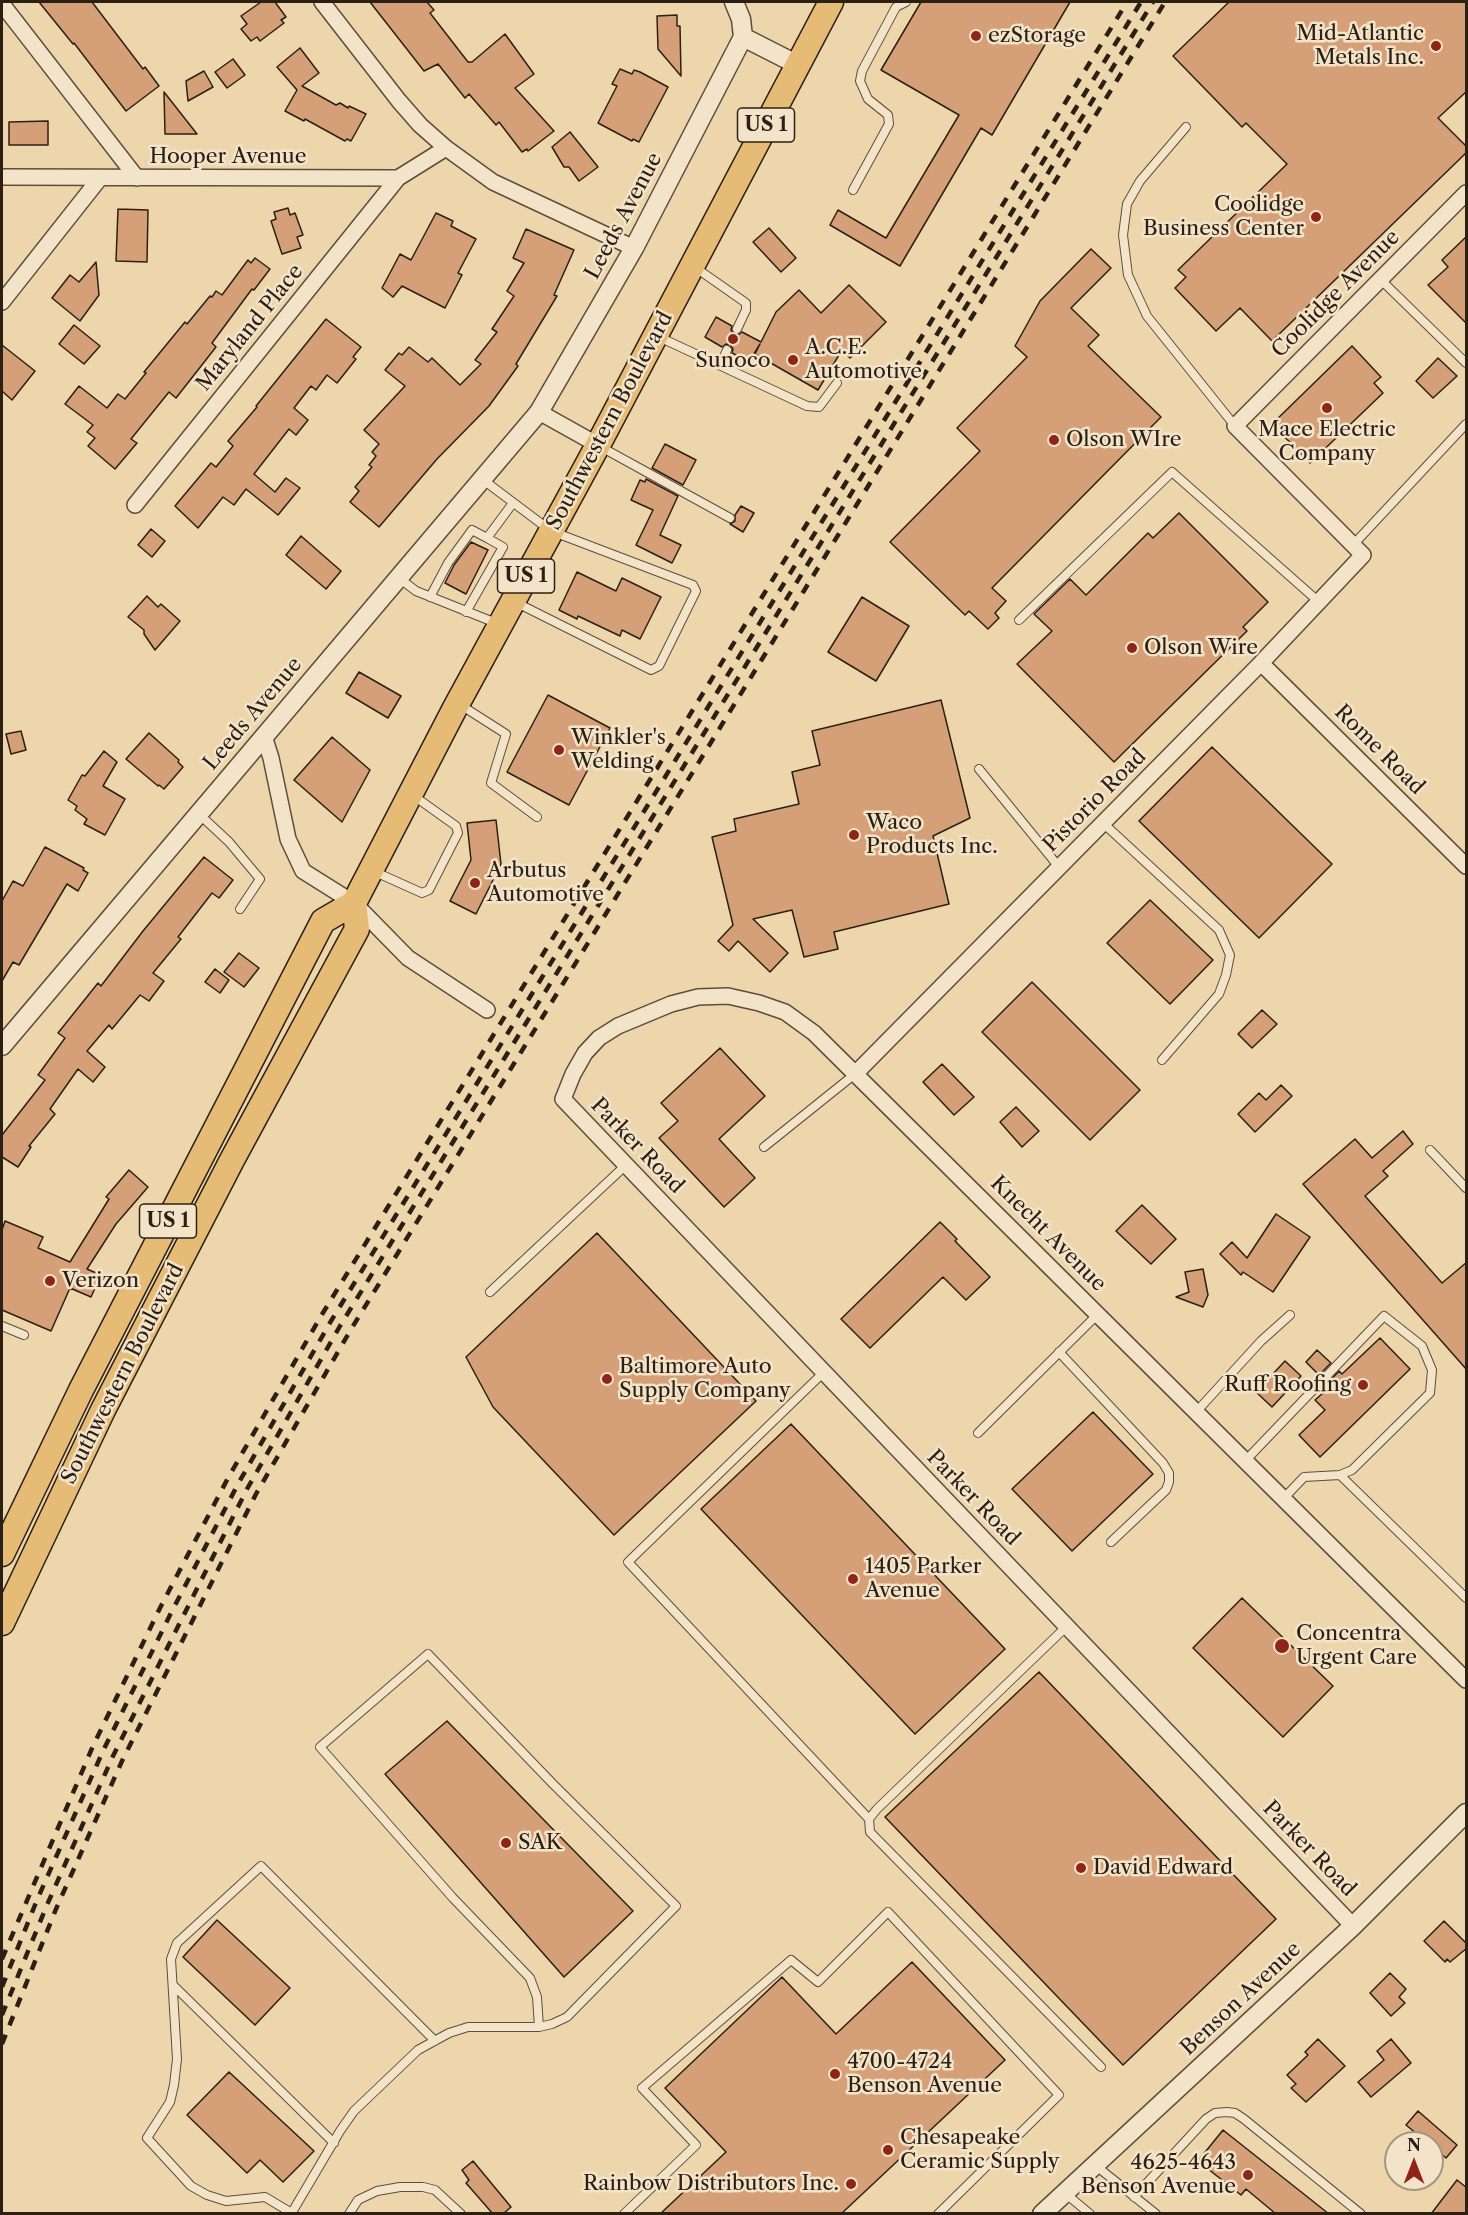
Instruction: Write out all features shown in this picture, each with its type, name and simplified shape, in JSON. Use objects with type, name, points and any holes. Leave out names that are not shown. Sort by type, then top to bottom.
[{"type":"main road","name":"Southwestern Boulevard","points":[[2,1554],[81,1390],[323,921],[354,903],[831,2]]},
{"type":"main road","name":"Southwestern Boulevard","points":[[2,1623],[103,1410],[232,1160],[357,929],[354,903]]},
{"type":"street","points":[[322,2],[399,101],[420,125],[446,148],[493,182],[634,248]]},
{"type":"street","points":[[734,2],[741,19],[743,37],[798,65]]},
{"type":"street","points":[[2,4],[136,178]]},
{"type":"street","name":"Leeds Avenue","points":[[2,1046],[539,412],[634,248],[743,37]]},
{"type":"street","points":[[398,177],[446,148]]},
{"type":"street","name":"Hooper Avenue","points":[[2,177],[398,177]]},
{"type":"street","name":"Maryland Place","points":[[135,504],[398,177]]},
{"type":"street","points":[[2,302],[100,178]]},
{"type":"street","name":"Coolidge Avenue","points":[[1235,426],[1467,193]]},
{"type":"street","points":[[539,412],[597,445]]},
{"type":"street","points":[[1235,426],[1358,550]]},
{"type":"street","name":"Pistorio Road","points":[[855,1074],[1261,663],[1319,602],[1358,550]]},
{"type":"street","name":"Rome Road","points":[[1261,663],[1467,866]]},
{"type":"street","points":[[264,736],[275,775],[288,839],[303,872],[354,903],[408,958],[488,1010]]},
{"type":"street","name":"Knecht Avenue","points":[[563,1099],[585,1053],[599,1038],[618,1026],[671,1004],[698,997],[728,996],[785,1012],[814,1032],[1467,1680]]},
{"type":"street","name":"Parker Road","points":[[563,1099],[1353,1926]]},
{"type":"street","name":"Benson Avenue","points":[[1042,2214],[1353,1926],[1467,1813]]},
{"type":"lane","points":[[853,190],[889,124],[888,115],[868,99],[861,81],[862,71],[895,4],[906,2]]},
{"type":"lane","points":[[1186,127],[1140,181],[1127,204],[1123,235],[1128,275],[1147,316],[1235,426]]},
{"type":"lane","points":[[692,266],[746,303],[746,310],[737,329]]},
{"type":"lane","points":[[1380,279],[1467,363]]},
{"type":"lane","points":[[655,335],[807,406],[819,407],[837,383]]},
{"type":"lane","points":[[720,365],[727,350]]},
{"type":"lane","points":[[1358,550],[1467,424]]},
{"type":"lane","points":[[597,445],[730,518]]},
{"type":"lane","points":[[1019,620],[1172,472],[1319,602]]},
{"type":"lane","points":[[482,480],[551,531],[693,585],[696,591],[659,666],[651,670],[513,601]]},
{"type":"lane","points":[[487,538],[513,503]]},
{"type":"lane","points":[[430,597],[448,563],[472,530],[503,547],[466,612]]},
{"type":"lane","points":[[399,578],[416,591],[501,624]]},
{"type":"lane","points":[[458,703],[506,735],[490,783],[537,817]]},
{"type":"lane","points":[[979,769],[1059,867]]},
{"type":"lane","points":[[371,870],[422,893],[429,890],[458,833],[456,826],[411,794]]},
{"type":"lane","points":[[198,813],[230,842],[260,879],[240,909]]},
{"type":"lane","points":[[1103,823],[1219,930],[1230,955],[1219,994],[1162,1060]]},
{"type":"lane","points":[[764,1147],[855,1074]]},
{"type":"lane","points":[[1430,1150],[1467,1188]]},
{"type":"lane","points":[[490,1292],[626,1165]]},
{"type":"lane","points":[[978,1433],[1099,1313]]},
{"type":"lane","points":[[1197,1411],[1261,1341],[1290,1315]]},
{"type":"lane","points":[[1246,1460],[1384,1316],[1422,1346],[1431,1371],[1430,1393],[1352,1470],[1340,1475],[1304,1477],[1284,1498]]},
{"type":"lane","points":[[2,1326],[24,1335]]},
{"type":"lane","points":[[1059,1353],[1163,1463],[1169,1473],[1166,1490],[1111,1542]]},
{"type":"lane","points":[[824,1372],[628,1562],[869,1820],[870,1832],[1101,2067]]},
{"type":"lane","points":[[1340,1475],[1467,1598]]},
{"type":"lane","points":[[869,1820],[885,1800],[1067,1626]]},
{"type":"lane","points":[[435,2041],[261,1866],[177,1943],[171,1959],[177,2059],[174,2085],[170,2102],[147,2138],[191,2186],[207,2195],[226,2201],[265,2196],[291,2213],[354,2111],[418,2050],[435,2041],[449,2033],[468,2027],[539,2027],[567,2018],[676,1906],[553,1784],[428,1654],[320,1747],[453,1898],[530,1978],[537,1997],[539,2027]]},
{"type":"lane","points":[[624,2214],[696,2145],[642,2088],[790,1960],[818,1982],[888,1912],[1059,2095],[938,2214]]},
{"type":"lane","points":[[173,1985],[334,2142]]},
{"type":"lane","points":[[1134,2196],[1206,2119],[1215,2113],[1227,2112],[1235,2113],[1244,2119],[1361,2214]]},
{"type":"lane","points":[[1095,2165],[1156,2214]]},
{"type":"lane","points":[[349,2214],[358,2200],[377,2191],[400,2187],[423,2187],[435,2190],[461,2214]]},
{"type":"lane","points":[[1065,2193],[1090,2214]]},
{"type":"building","points":[[39,2],[92,2],[143,69],[145,67],[159,86],[126,111]]},
{"type":"building","points":[[261,2],[275,2],[286,17],[281,20],[284,23],[260,41],[257,37],[251,41],[241,29],[247,24],[241,16]]},
{"type":"building","points":[[370,2],[427,2],[434,10],[430,13],[468,62],[472,62],[505,34],[534,74],[515,88],[554,131],[528,151],[527,149],[522,152],[499,122],[496,125],[469,94],[465,98],[438,64],[424,71]]},
{"type":"building","name":"ezStorage","points":[[921,2],[1070,2],[992,135],[981,128],[900,266],[830,225],[838,210],[886,238],[959,115],[881,70]]},
{"type":"building","name":"Coolidge Business Center","points":[[1229,2],[1467,2],[1467,91],[1438,118],[1467,147],[1467,152],[1272,341],[1240,308],[1216,331],[1175,288],[1186,277],[1178,270],[1287,164],[1246,123],[1242,127],[1173,56]]},
{"type":"building","points":[[677,15],[677,26],[680,26],[681,76],[658,49],[657,16]]},
{"type":"building","points":[[300,48],[319,73],[302,86],[336,105],[340,103],[366,114],[351,141],[347,139],[345,141],[285,111],[297,90],[277,67]]},
{"type":"building","points":[[233,59],[245,75],[227,88],[215,72]]},
{"type":"building","points":[[620,69],[632,74],[634,70],[640,72],[668,87],[639,142],[633,139],[632,141],[598,123],[617,86],[612,84]]},
{"type":"building","points":[[204,71],[213,87],[188,101],[186,81]]},
{"type":"building","points":[[164,92],[197,134],[165,134]]},
{"type":"building","points":[[48,121],[48,145],[9,145],[9,122]]},
{"type":"building","points":[[570,132],[598,167],[579,181],[569,167],[564,167],[552,147]]},
{"type":"building","points":[[288,208],[290,215],[295,213],[303,235],[297,237],[301,248],[282,254],[271,221],[276,219],[274,212]]},
{"type":"building","points":[[118,209],[148,210],[147,262],[116,261]]},
{"type":"building","points":[[436,213],[453,221],[451,226],[476,239],[458,273],[462,275],[445,308],[402,286],[393,297],[382,288],[400,254],[411,260]]},
{"type":"building","points":[[769,228],[796,258],[781,272],[753,242]]},
{"type":"building","points":[[526,229],[574,250],[554,295],[557,296],[516,364],[518,366],[489,406],[437,459],[379,527],[350,502],[359,491],[355,487],[372,467],[369,465],[376,456],[372,452],[379,444],[364,430],[405,386],[385,370],[399,353],[402,355],[409,347],[428,362],[432,358],[460,385],[481,364],[475,360],[497,332],[492,329],[514,296],[507,291],[524,263],[513,258]]},
{"type":"building","points":[[1467,236],[1467,324],[1428,285],[1448,267],[1442,260]]},
{"type":"building","name":"Olson WIre","points":[[1091,249],[1111,268],[1071,308],[1099,335],[1088,346],[1161,417],[992,588],[1006,601],[995,613],[999,618],[988,629],[969,611],[965,615],[890,542],[980,451],[957,428],[1027,357],[1015,346],[1040,301]]},
{"type":"building","points":[[255,258],[270,269],[254,290],[252,289],[212,343],[216,347],[176,398],[169,392],[131,439],[137,443],[115,469],[88,446],[95,438],[87,432],[93,425],[65,404],[79,386],[107,408],[118,394],[125,399],[185,322],[187,324],[216,291],[222,295],[248,260],[251,263]]},
{"type":"building","points":[[96,262],[99,295],[80,321],[52,298],[70,275],[79,282]]},
{"type":"building","points":[[849,285],[886,322],[850,358],[842,350],[818,390],[755,354],[760,344],[749,362],[732,353],[733,349],[730,345],[726,344],[722,347],[705,337],[716,317],[732,326],[731,330],[734,334],[738,335],[742,332],[761,342],[776,312],[799,290],[821,313]]},
{"type":"building","points":[[326,319],[361,347],[353,357],[356,359],[337,383],[327,375],[316,390],[311,386],[294,408],[308,420],[296,435],[289,429],[254,474],[275,492],[286,478],[300,488],[278,515],[246,489],[234,505],[223,497],[198,528],[175,506],[211,463],[216,467],[233,446],[228,441]]},
{"type":"building","points":[[74,325],[100,346],[84,364],[59,344]]},
{"type":"building","points":[[2,345],[35,371],[12,400],[2,391]]},
{"type":"building","name":"Mace Electric Company","points":[[1352,346],[1381,377],[1374,383],[1383,393],[1310,463],[1272,424]]},
{"type":"building","points":[[1438,358],[1457,376],[1433,398],[1416,381]]},
{"type":"building","points":[[665,444],[696,460],[683,485],[652,468]]},
{"type":"building","points":[[646,479],[678,496],[660,535],[681,545],[672,563],[636,545],[653,510],[631,500],[640,480],[645,482]]},
{"type":"building","points":[[741,506],[754,513],[743,532],[730,524],[735,521],[735,515]]},
{"type":"building","name":"Olson Wire","points":[[1179,513],[1268,602],[1243,627],[1247,631],[1114,762],[1017,664],[1052,631],[1034,614],[1070,579],[1086,595],[1148,533],[1153,538]]},
{"type":"building","points":[[151,529],[165,541],[152,557],[138,545]]},
{"type":"building","points":[[301,536],[341,571],[326,589],[286,555]]},
{"type":"building","points":[[471,542],[488,550],[466,594],[445,583],[454,565]]},
{"type":"building","points":[[577,572],[616,591],[622,578],[661,597],[640,639],[622,630],[620,636],[578,616],[577,619],[559,610]]},
{"type":"building","points":[[147,596],[158,607],[161,604],[180,621],[155,650],[144,634],[144,630],[128,617]]},
{"type":"building","points":[[862,597],[909,626],[876,681],[828,652]]},
{"type":"building","points":[[359,672],[401,696],[388,718],[346,693]]},
{"type":"building","name":"Winkler's Welding","points":[[548,695],[610,728],[569,805],[507,772]]},
{"type":"building","name":"Waco Products Inc.","points":[[941,700],[970,818],[933,836],[949,904],[834,932],[838,949],[804,957],[792,910],[753,919],[788,953],[770,972],[738,941],[729,951],[718,941],[733,925],[712,837],[736,831],[734,819],[799,804],[792,772],[820,765],[812,731]]},
{"type":"building","points":[[21,731],[26,750],[11,754],[6,734]]},
{"type":"building","points":[[149,733],[179,760],[178,762],[183,767],[164,789],[126,759]]},
{"type":"building","points":[[332,737],[370,770],[342,822],[294,780]]},
{"type":"building","points":[[1212,747],[1332,864],[1259,938],[1139,821]]},
{"type":"building","points":[[104,751],[117,762],[103,786],[125,799],[105,835],[84,824],[87,819],[75,810],[77,806],[68,800],[82,775],[85,776]]},
{"type":"building","name":"Arbutus Automotive","points":[[496,820],[501,864],[476,914],[450,901],[471,860],[467,823]]},
{"type":"building","points":[[45,847],[84,868],[83,870],[88,873],[78,891],[67,884],[19,965],[13,962],[2,981],[2,901],[13,881],[23,886]]},
{"type":"building","points":[[204,857],[233,880],[219,898],[212,893],[178,937],[181,939],[153,973],[164,981],[149,1001],[140,995],[112,1029],[109,1025],[87,1051],[105,1067],[93,1082],[78,1069],[50,1109],[55,1114],[29,1146],[31,1147],[18,1167],[2,1157],[2,1135],[45,1080],[38,1075],[65,1038],[58,1033],[98,983],[101,986]]},
{"type":"building","points":[[1150,900],[1213,960],[1170,1004],[1107,943]]},
{"type":"building","points":[[239,953],[259,968],[244,987],[224,972]]},
{"type":"building","points":[[215,969],[229,980],[220,993],[205,982]]},
{"type":"building","points":[[1032,982],[1140,1090],[1090,1140],[982,1032]]},
{"type":"building","points":[[1262,1010],[1277,1024],[1252,1048],[1238,1034]]},
{"type":"building","points":[[720,1048],[765,1096],[719,1139],[755,1178],[724,1207],[659,1138],[678,1121],[661,1103]]},
{"type":"building","points":[[942,1064],[974,1097],[954,1115],[923,1082]]},
{"type":"building","points":[[1281,1085],[1292,1096],[1255,1132],[1238,1114],[1259,1093],[1266,1100]]},
{"type":"building","points":[[1016,1107],[1039,1131],[1022,1147],[1000,1122]]},
{"type":"building","points":[[1403,1131],[1413,1144],[1383,1171],[1388,1176],[1365,1196],[1442,1283],[1467,1262],[1467,1370],[1303,1184],[1355,1139],[1372,1158]]},
{"type":"building","name":"Verizon","points":[[129,1170],[148,1187],[116,1224],[87,1269],[101,1275],[91,1297],[70,1288],[51,1331],[2,1310],[2,1230],[5,1221],[43,1237],[38,1248],[70,1262],[109,1199],[106,1197]]},
{"type":"building","points":[[1142,1205],[1176,1239],[1151,1264],[1116,1231]]},
{"type":"building","points":[[1276,1214],[1310,1237],[1273,1292],[1243,1272],[1241,1275],[1220,1254],[1232,1242],[1247,1258]]},
{"type":"building","points":[[940,1222],[990,1277],[966,1300],[943,1277],[870,1348],[841,1319]]},
{"type":"building","name":"Baltimore Auto Supply Company","points":[[597,1233],[756,1401],[614,1535],[493,1407],[466,1357]]},
{"type":"building","points":[[1203,1269],[1208,1295],[1203,1307],[1176,1297],[1189,1292],[1185,1272]]},
{"type":"building","name":"Ruff Roofing","points":[[1380,1338],[1410,1369],[1320,1457],[1299,1435],[1325,1410],[1315,1400],[1331,1386],[1328,1383],[1339,1371],[1342,1374]]},
{"type":"building","points":[[1317,1350],[1331,1363],[1319,1375],[1306,1362]]},
{"type":"building","points":[[1285,1361],[1301,1376],[1272,1407],[1256,1392]]},
{"type":"building","points":[[1093,1412],[1153,1474],[1072,1551],[1012,1489]]},
{"type":"building","name":"1405 Parker Avenue","points":[[791,1424],[1005,1649],[915,1734],[701,1509]]},
{"type":"building","points":[[1242,1598],[1333,1686],[1283,1737],[1193,1648]]},
{"type":"building","name":"David Edward","points":[[1039,1672],[1276,1919],[1123,2065],[885,1817]]},
{"type":"building","name":"SAK","points":[[447,1721],[633,1911],[564,1977],[385,1774]]},
{"type":"building","points":[[217,1920],[290,1988],[255,2025],[183,1957]]},
{"type":"building","points":[[1444,1921],[1467,1944],[1467,1948],[1450,1962],[1447,1959],[1445,1962],[1424,1941]]},
{"type":"building","name":"4700-4724 Benson Avenue","points":[[912,1962],[1005,2060],[841,2214],[660,2214],[726,2152],[665,2088],[782,1977],[836,2034]]},
{"type":"building","points":[[1390,1973],[1406,1989],[1399,1997],[1405,2003],[1391,2016],[1370,1993]]},
{"type":"building","points":[[1318,2039],[1345,2066],[1306,2102],[1291,2088],[1296,2084],[1287,2075],[1308,2055],[1305,2052]]},
{"type":"building","points":[[1391,2039],[1411,2063],[1371,2097],[1358,2082],[1384,2060],[1377,2051]]},
{"type":"building","points":[[229,2072],[314,2151],[283,2182],[260,2160],[247,2173],[187,2115]]},
{"type":"building","points":[[1418,2111],[1441,2131],[1413,2131],[1406,2125]]},
{"type":"building","name":"4625-4643 Benson Avenue","points":[[1223,2130],[1329,2214],[1276,2214],[1246,2189],[1241,2195],[1198,2161]]},
{"type":"building","points":[[1444,2134],[1457,2145],[1446,2158],[1444,2156]]},
{"type":"building","points":[[473,2161],[511,2207],[503,2214],[493,2214],[466,2183],[469,2180],[462,2170]]},
{"type":"building","points":[[1457,2180],[1467,2188],[1467,2214],[1431,2214]]},
{"type":"railway","points":[[2,1959],[93,1746],[160,1608],[228,1478],[321,1316],[1127,2]]},
{"type":"railway","points":[[2,1987],[37,1900],[103,1751],[171,1613],[238,1484],[331,1321],[1141,2]]},
{"type":"railway","points":[[2,2015],[47,1905],[113,1756],[247,1489],[340,1326],[1153,2]]},
{"type":"railway","points":[[2,2044],[56,1909],[122,1761],[256,1494],[350,1331],[1165,2]]},
{"type":"place","name":"ezStorage","points":[[976,36]]},
{"type":"place","name":"Mid-Atlantic Metals Inc.","points":[[1436,46]]},
{"type":"place","name":"Coolidge Business Center","points":[[1316,217]]},
{"type":"place","name":"Sunoco","points":[[733,339]]},
{"type":"place","name":"A.C.E. Automotive","points":[[793,360]]},
{"type":"place","name":"Mace Electric Company","points":[[1327,408]]},
{"type":"place","name":"Olson WIre","points":[[1054,440]]},
{"type":"place","name":"Olson Wire","points":[[1132,648]]},
{"type":"place","name":"Winkler's Welding","points":[[559,750]]},
{"type":"place","name":"Waco Products Inc.","points":[[854,835]]},
{"type":"place","name":"Arbutus Automotive","points":[[475,883]]},
{"type":"place","name":"Verizon","points":[[50,1281]]},
{"type":"place","name":"Baltimore Auto Supply Company","points":[[607,1379]]},
{"type":"place","name":"Ruff Roofing","points":[[1363,1385]]},
{"type":"place","name":"1405 Parker Avenue","points":[[853,1579]]},
{"type":"place","name":"Concentra Urgent Care","points":[[1282,1646]]},
{"type":"place","name":"SAK","points":[[506,1843]]},
{"type":"place","name":"David Edward","points":[[1081,1868]]},
{"type":"place","name":"4700-4724 Benson Avenue","points":[[835,2074]]},
{"type":"place","name":"Chesapeake Ceramic Supply","points":[[888,2150]]},
{"type":"place","name":"4625-4643 Benson Avenue","points":[[1248,2175]]},
{"type":"place","name":"Rainbow Distributors Inc.","points":[[851,2184]]}]
